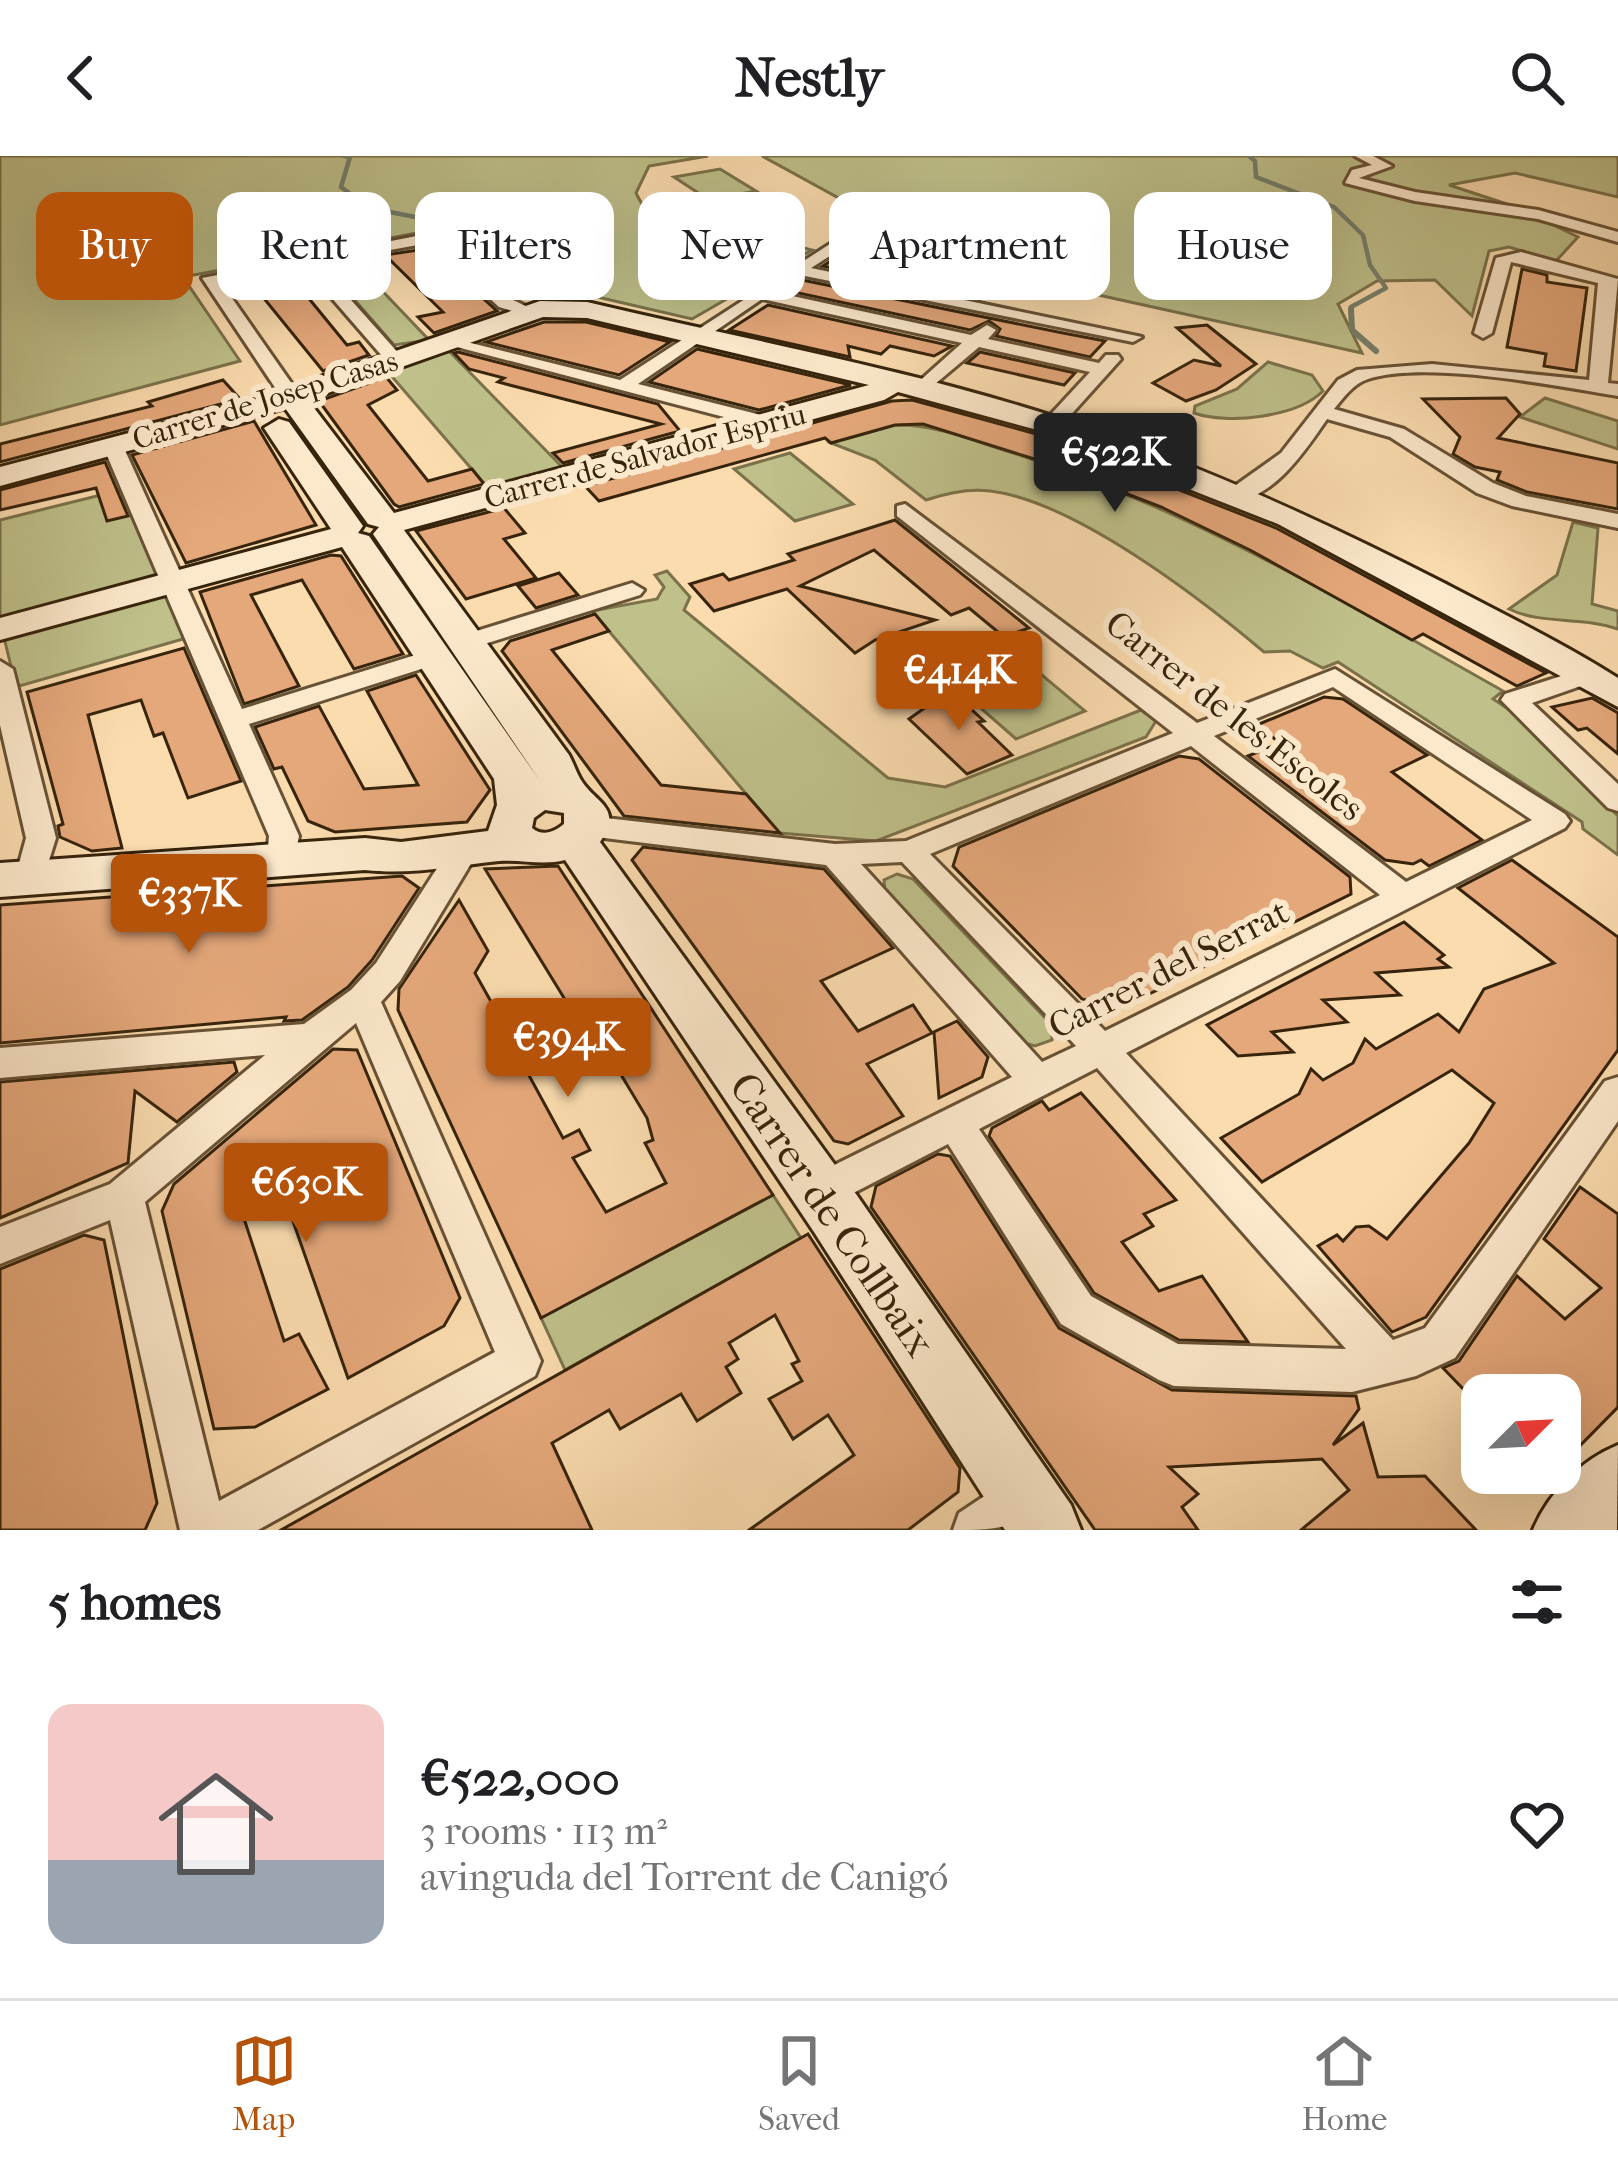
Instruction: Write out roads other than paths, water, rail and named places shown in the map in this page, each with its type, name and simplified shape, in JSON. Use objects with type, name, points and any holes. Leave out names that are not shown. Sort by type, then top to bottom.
[{"type":"street","points":[[1362,156],[1385,166],[1357,173],[1350,180],[1366,186],[1440,203],[1565,221],[1618,237]]},
{"type":"street","points":[[391,245],[432,238],[505,303],[526,314]]},
{"type":"street","name":"Carrer de Salvador Espriu","points":[[0,629],[908,386],[975,340],[1036,285],[833,247],[805,264]]},
{"type":"street","points":[[1237,495],[1294,456],[1347,381],[1363,372],[1407,368],[1608,389],[1612,283],[1521,256],[1504,258],[1483,333]]},
{"type":"street","points":[[805,272],[1133,337],[1051,425]]},
{"type":"street","name":"Carrer de Collbaix","points":[[222,300],[277,402],[450,649],[554,765],[548,823],[820,1191],[1034,1512]]},
{"type":"street","points":[[342,300],[395,361]]},
{"type":"street","points":[[622,386],[752,300]]},
{"type":"street","points":[[784,300],[1103,369]]},
{"type":"street","name":"Carrer de Josep Casas","points":[[0,477],[277,402],[526,314],[555,307],[587,310],[1051,425],[1290,517],[1604,685]]},
{"type":"street","points":[[448,342],[766,422]]},
{"type":"street","points":[[1326,413],[1397,434],[1485,488],[1520,501],[1618,521]]},
{"type":"street","points":[[113,446],[284,836],[282,860]]},
{"type":"street","name":"Carrer de les Escoles","points":[[905,511],[1198,733],[1401,895]]},
{"type":"street","points":[[234,720],[632,590]]},
{"type":"street","points":[[0,669],[41,838],[15,879]]},
{"type":"street","name":"Carrer del Serrat","points":[[820,1191],[953,1120],[1555,821],[1335,676],[1198,733]]},
{"type":"street","points":[[1604,685],[1514,700],[1618,801]]},
{"type":"street","points":[[15,879],[365,854],[548,823],[835,855],[910,851],[1198,733]]},
{"type":"street","points":[[365,854],[401,858],[505,845],[548,823]]},
{"type":"street","points":[[910,851],[1099,1047],[1387,1364]]},
{"type":"street","points":[[0,1246],[124,1196],[310,1037],[363,999],[388,972],[463,852]]},
{"type":"street","points":[[835,855],[1035,1079]]},
{"type":"street","points":[[212,1530],[520,1361],[363,999]]},
{"type":"street","points":[[0,1063],[310,1037]]},
{"type":"street","points":[[953,1120],[1076,1310],[1174,1365],[1326,1371],[1387,1364],[1440,1342],[1618,1092]]},
{"type":"street","points":[[124,1196],[203,1530]]},
{"type":"street","points":[[1568,1530],[1618,1479]]},
{"type":"street","points":[[976,1530],[1034,1512]]},
{"type":"waterway","points":[[344,156],[350,157],[341,187],[369,208],[415,217]]},
{"type":"waterway","points":[[1249,156],[1255,161],[1256,177],[1334,207],[1363,235],[1370,265],[1386,288],[1351,309]]},
{"type":"waterway","points":[[1351,309],[1352,330],[1376,351]]}]
